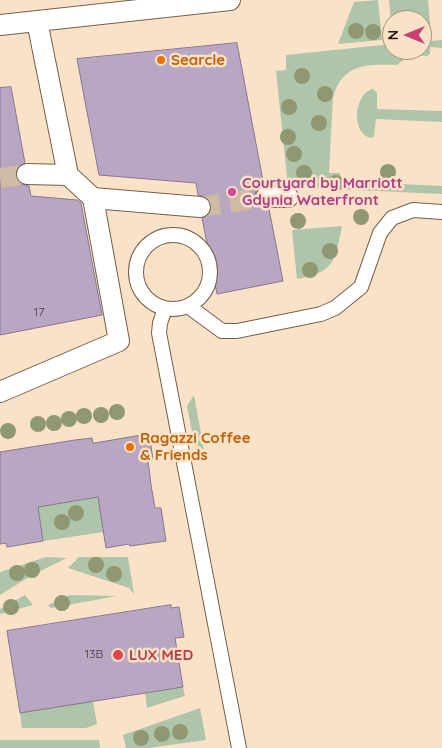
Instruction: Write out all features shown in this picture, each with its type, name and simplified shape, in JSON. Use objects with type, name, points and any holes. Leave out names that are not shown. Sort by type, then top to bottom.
[{"type":"street","points":[[0,25],[230,0]]},
{"type":"street","points":[[0,392],[119,341],[93,198],[68,175],[37,21]]},
{"type":"street","points":[[27,174],[68,175]]},
{"type":"street","points":[[266,197],[288,198]]},
{"type":"street","points":[[93,198],[200,207]]},
{"type":"lane","points":[[188,306],[222,331],[237,330],[320,314],[336,308],[361,286],[380,232],[392,218],[413,210],[442,212]]},
{"type":"lane","points":[[168,235],[182,236],[193,241],[203,250],[209,262],[210,276],[207,289],[199,299],[188,306],[177,309],[165,309],[155,305],[144,296],[138,285],[135,272],[138,258],[145,247],[156,239],[168,235]]},
{"type":"lane","points":[[165,309],[159,333],[239,748]]},
{"type":"green space","points":[[378,0],[382,40],[338,44],[354,2]]},
{"type":"green space","points":[[389,0],[428,0],[429,10],[390,10]]},
{"type":"green space","points":[[442,40],[442,48],[432,47],[432,41]]},
{"type":"green space","points":[[382,45],[382,60],[404,60],[397,65],[376,65],[358,68],[343,78],[337,86],[333,97],[329,173],[340,173],[340,181],[442,186],[442,194],[288,187],[276,71],[286,70],[286,55]]},
{"type":"green space","points":[[373,89],[377,93],[377,109],[442,111],[442,122],[376,119],[374,136],[372,138],[365,136],[358,123],[358,106],[366,92]]},
{"type":"green space","points":[[342,226],[335,256],[331,263],[319,273],[297,279],[292,230]]},
{"type":"green space","points":[[194,395],[204,450],[194,442],[187,406]]},
{"type":"green space","points":[[105,496],[104,532],[43,541],[39,514],[31,508]]},
{"type":"green space","points":[[46,557],[67,558],[34,574],[0,595],[0,572]]},
{"type":"green space","points":[[79,557],[128,557],[134,594],[129,588],[68,568]]},
{"type":"green space","points":[[25,595],[33,605],[0,614],[0,609]]},
{"type":"green space","points":[[70,595],[117,596],[51,608],[48,605]]},
{"type":"green space","points":[[183,687],[185,696],[147,708],[145,693]]},
{"type":"green space","points":[[93,701],[97,724],[86,728],[22,728],[20,713]]},
{"type":"green space","points":[[200,708],[206,740],[149,748],[126,748],[123,735]]},
{"type":"green space","points":[[0,740],[99,740],[100,748],[0,748]]},
{"type":"building","name":"Courtyard by Marriott Gdynia Waterfront","points":[[237,43],[264,186],[256,191],[254,197],[260,207],[269,209],[283,281],[217,294],[202,218],[210,213],[212,208],[210,202],[206,197],[198,195],[196,183],[99,175],[77,59]]},
{"type":"building","points":[[11,87],[25,163],[17,168],[16,179],[21,184],[29,186],[31,196],[77,200],[81,203],[102,315],[0,335],[0,88]]},
{"type":"building","points":[[149,434],[153,459],[148,460],[151,485],[155,508],[161,508],[166,541],[106,548],[98,497],[38,507],[43,541],[7,547],[6,543],[0,544],[0,452],[75,440],[92,438],[93,443]]},
{"type":"building","points":[[171,605],[171,608],[179,607],[184,637],[175,638],[183,687],[20,713],[7,631]]},
{"type":"tunnel","points":[[0,178],[27,174]]},
{"type":"tunnel","points":[[200,207],[266,197]]},
{"type":"place","name":"Searcle","points":[[161,60]]},
{"type":"place","name":"Courtyard by Marriott Gdynia Waterfront","points":[[232,192]]},
{"type":"place","name":"Ragazzi Coffee & Friends","points":[[130,447]]},
{"type":"place","name":"LUX MED","points":[[118,655]]}]
